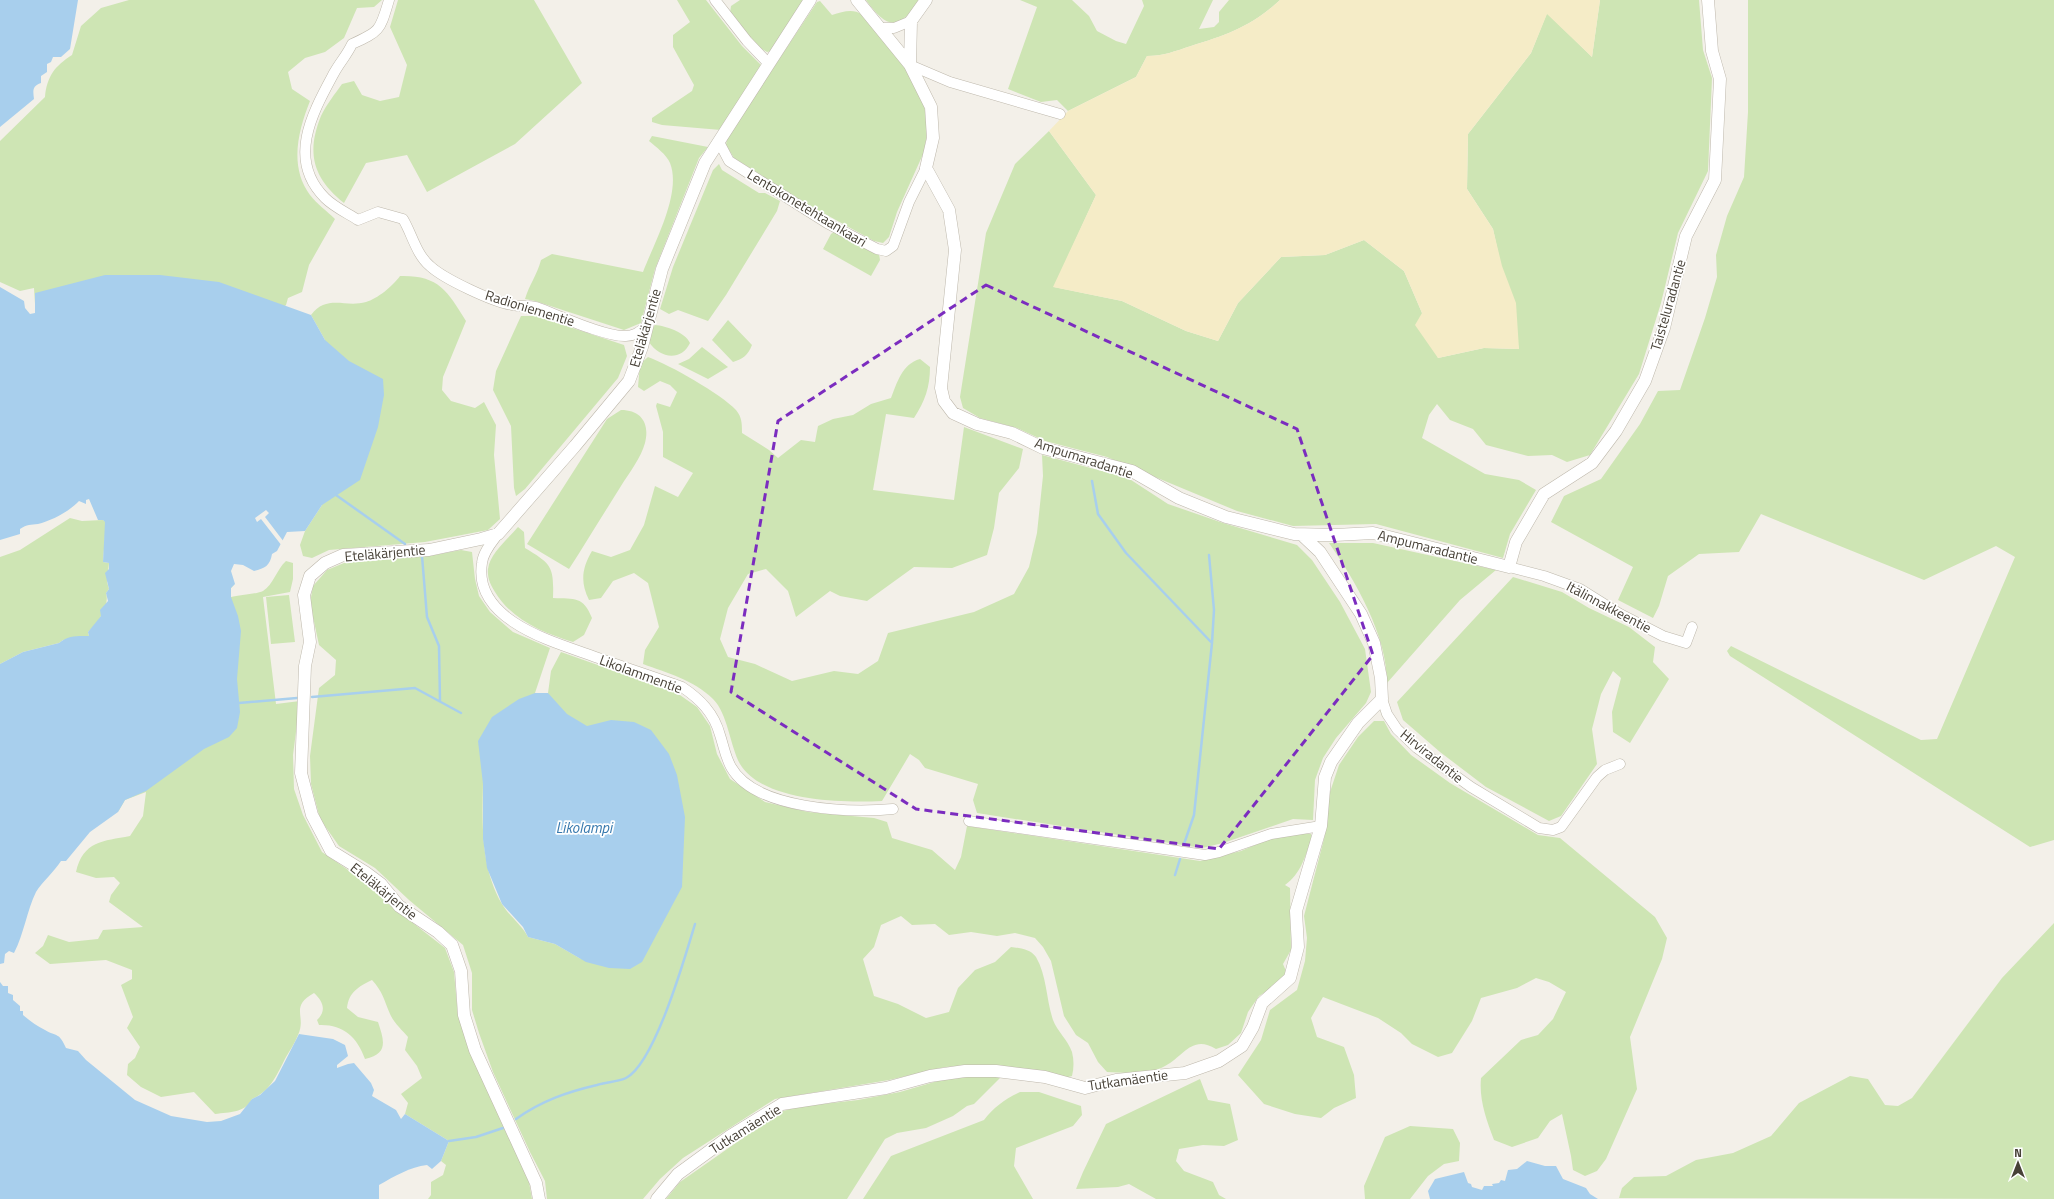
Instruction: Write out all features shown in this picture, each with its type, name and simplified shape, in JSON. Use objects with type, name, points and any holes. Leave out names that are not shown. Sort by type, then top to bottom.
[{"type":"street","name":"Radioniementie","points":[[389,0],[381,27],[373,34],[352,44],[347,57],[336,70],[313,112],[305,139],[308,174],[316,187],[325,198],[358,220],[378,212],[402,219],[419,251],[430,266],[450,279],[488,296],[512,305],[534,307],[611,334],[625,336],[636,334],[647,326]]},
{"type":"street","points":[[716,0],[747,40],[769,64]]},
{"type":"street","name":"Eteläkärjentie","points":[[538,1199],[536,1182],[476,1050],[464,1015],[461,971],[452,945],[438,932],[399,906],[381,884],[365,872],[331,851],[312,815],[301,773],[305,666],[310,642],[304,596],[310,576],[325,563],[343,555],[429,550],[498,534],[575,446],[629,381],[642,348],[662,269],[704,163],[810,0]]},
{"type":"street","name":"Lentokonetehtaankaari","points":[[719,142],[729,161],[827,223],[877,249],[886,251],[894,246],[909,202],[926,168],[933,138],[931,107],[910,65],[857,0]]},
{"type":"street","points":[[880,28],[894,28],[911,21],[926,0]]},
{"type":"street","name":"Taisteluradantie","points":[[1509,567],[1516,542],[1544,494],[1592,463],[1616,431],[1645,381],[1662,335],[1686,236],[1715,180],[1720,79],[1712,51],[1708,0]]},
{"type":"street","points":[[911,21],[910,65],[950,82],[1060,114]]},
{"type":"street","name":"Ampumaradantie","points":[[926,168],[949,210],[955,250],[941,388],[944,401],[953,413],[977,424],[1012,433],[1043,448],[1132,471],[1179,498],[1226,517],[1302,535],[1373,533],[1509,567]]},
{"type":"street","name":"Likolammentie","points":[[498,534],[488,548],[482,561],[481,575],[486,592],[493,602],[514,622],[539,637],[682,687],[697,696],[714,720],[724,753],[732,769],[740,779],[766,795],[789,802],[834,809],[879,811],[893,809]]},
{"type":"street","name":"Hirviradantie","points":[[1302,535],[1320,552],[1361,614],[1374,643],[1381,678],[1382,699],[1387,714],[1397,729],[1416,748],[1476,791],[1539,828],[1553,830],[1561,827],[1597,777],[1605,770],[1620,764]]},
{"type":"street","name":"Itälinnakkeentie","points":[[1509,567],[1544,576],[1580,589],[1620,614],[1663,636],[1686,642],[1692,627]]},
{"type":"street","name":"Tutkamäentie","points":[[657,1199],[678,1174],[730,1136],[782,1104],[886,1088],[930,1076],[965,1071],[996,1071],[1045,1077],[1085,1088],[1116,1080],[1185,1073],[1219,1061],[1242,1046],[1253,1027],[1262,1003],[1290,978],[1298,947],[1296,911],[1321,826],[1325,777],[1331,762],[1358,723],[1382,699]]},
{"type":"street","points":[[969,822],[1205,855],[1219,852],[1271,834],[1321,826]]},
{"type":"highlighted area","points":[[986,285],[1297,429],[1373,655],[1219,849],[916,809],[731,692],[778,421]]},
{"type":"green space","points":[[129,0],[382,0],[374,7],[357,8],[344,38],[325,52],[305,58],[288,72],[292,89],[310,101],[299,137],[299,173],[303,184],[310,195],[335,219],[309,265],[302,292],[288,298],[286,305],[280,311],[35,304],[34,288],[20,291],[0,282],[0,141],[45,97],[48,83],[53,72],[61,63],[72,55],[81,26],[101,8]]},
{"type":"green space","points":[[398,0],[534,0],[582,83],[515,144],[427,192],[407,155],[366,163],[344,203],[333,194],[325,184],[315,164],[314,142],[316,129],[323,112],[342,84],[354,81],[362,95],[380,101],[399,97],[407,65],[390,27]]},
{"type":"green space","points":[[677,0],[706,0],[742,46],[761,65],[721,130],[662,125],[652,122],[652,118],[692,91],[694,85],[673,47],[673,35],[690,22]]},
{"type":"green space","points":[[740,0],[804,0],[772,51],[767,52],[759,47],[730,13],[731,6]]},
{"type":"green space","points":[[866,0],[922,0],[900,21],[894,22],[887,21],[881,17]]},
{"type":"green space","points":[[1020,0],[1072,0],[1089,16],[1097,31],[1116,41],[1126,44],[1144,6],[1142,0],[1213,0],[1199,29],[1214,27],[1219,22],[1219,12],[1229,0],[1280,0],[1259,17],[1238,29],[1169,53],[1147,56],[1136,77],[1068,111],[1057,100],[1041,102],[1008,89],[1037,7]]},
{"type":"green space","points":[[1600,0],[1699,0],[1703,50],[1712,78],[1708,171],[1678,233],[1661,303],[1639,374],[1590,455],[1567,462],[1552,455],[1528,456],[1486,445],[1473,429],[1450,420],[1437,404],[1429,415],[1422,438],[1485,474],[1519,480],[1536,490],[1510,534],[1503,558],[1376,524],[1293,526],[1237,511],[1107,457],[1045,441],[1017,428],[980,418],[963,408],[960,397],[986,233],[1015,164],[1049,131],[1096,195],[1054,287],[1122,301],[1186,331],[1218,341],[1238,303],[1281,257],[1325,255],[1364,240],[1404,271],[1422,313],[1438,358],[1484,348],[1519,349],[1493,229],[1467,189],[1468,134],[1531,53],[1547,13],[1592,57]]},
{"type":"green space","points":[[1748,0],[2054,0],[2054,840],[2030,847],[1730,656],[1727,651],[1731,646],[1921,740],[1937,739],[2015,557],[1996,546],[1924,580],[1761,514],[1739,552],[1699,554],[1668,576],[1659,606],[1653,618],[1618,600],[1633,567],[1551,522],[1564,496],[1601,479],[1640,424],[1658,391],[1680,390],[1705,318],[1717,277],[1716,255],[1727,216],[1744,177],[1748,112]]},
{"type":"green space","points":[[820,1],[832,15],[851,11],[862,15],[903,62],[924,105],[928,128],[924,152],[897,212],[889,237],[883,243],[874,241],[805,203],[734,158],[726,145],[727,138],[817,2]]},
{"type":"green space","points":[[652,136],[708,147],[699,158],[655,269],[641,323],[624,330],[525,299],[541,260],[552,254],[643,272],[660,233],[670,203],[673,175],[670,163],[664,154],[649,141]]},
{"type":"green space","points":[[719,164],[722,170],[759,193],[765,193],[780,201],[777,211],[726,295],[708,321],[678,310],[669,314],[660,309],[673,267],[713,170]]},
{"type":"green space","points":[[834,232],[879,254],[880,260],[871,276],[823,249],[831,234]]},
{"type":"green space","points":[[400,276],[424,278],[440,286],[453,301],[466,321],[443,377],[442,390],[451,401],[475,408],[484,402],[496,425],[494,455],[500,519],[488,530],[425,542],[329,550],[312,558],[303,556],[300,545],[305,531],[322,505],[325,340],[311,315],[323,305],[330,303],[351,304],[366,302],[384,292]]},
{"type":"green space","points":[[521,316],[536,316],[624,345],[627,356],[618,378],[525,489],[516,496],[514,488],[511,426],[493,390],[496,371]]},
{"type":"green space","points":[[728,320],[752,345],[745,356],[733,362],[712,340]]},
{"type":"green space","points":[[655,325],[670,328],[680,333],[688,339],[690,343],[686,349],[676,355],[670,356],[658,352],[649,342],[650,332]]},
{"type":"green space","points":[[702,347],[728,367],[708,379],[678,364],[689,359]]},
{"type":"green space","points":[[648,357],[695,380],[729,403],[741,418],[742,433],[769,450],[778,458],[801,440],[815,442],[818,426],[833,419],[853,415],[871,404],[891,398],[898,380],[904,370],[914,361],[920,359],[930,367],[926,394],[914,418],[886,414],[873,490],[954,500],[964,427],[1023,449],[1019,468],[999,493],[994,528],[987,555],[952,568],[914,567],[867,601],[840,596],[830,591],[796,617],[788,591],[766,569],[748,574],[728,608],[720,639],[728,657],[755,664],[792,681],[834,671],[858,674],[878,661],[888,633],[974,612],[1014,594],[1029,567],[1037,533],[1043,476],[1042,455],[1128,478],[1168,504],[1223,523],[1297,545],[1312,560],[1340,602],[1365,649],[1371,692],[1366,703],[1336,738],[1323,758],[1315,780],[1313,820],[1293,819],[1223,843],[1202,848],[977,813],[973,800],[978,784],[925,768],[919,760],[910,754],[882,801],[866,802],[805,798],[766,786],[751,777],[740,764],[722,713],[713,699],[706,692],[689,682],[643,664],[645,650],[659,627],[648,583],[634,573],[613,581],[601,598],[589,600],[584,587],[584,569],[592,551],[611,557],[630,550],[644,525],[655,486],[678,497],[693,473],[663,457],[663,432],[656,406],[657,403],[670,407],[677,392],[670,385],[660,381],[644,391],[638,387],[640,364]]},
{"type":"green space","points":[[621,410],[634,412],[642,419],[646,429],[645,443],[641,454],[569,569],[527,544],[607,419]]},
{"type":"green space","points":[[70,518],[82,521],[103,520],[106,522],[103,562],[109,563],[107,582],[109,589],[106,593],[107,598],[105,609],[96,624],[88,632],[89,636],[63,640],[59,643],[23,652],[0,664],[0,557],[20,550]]},
{"type":"green space","points":[[518,527],[524,532],[525,548],[541,558],[550,567],[553,579],[553,598],[577,600],[582,602],[589,611],[592,618],[584,635],[573,642],[540,630],[519,618],[502,602],[491,584],[488,576],[489,563],[500,546]]},
{"type":"green space","points":[[1329,543],[1373,543],[1496,570],[1460,600],[1387,683],[1386,665],[1376,628],[1359,592]]},
{"type":"green space","points":[[461,550],[472,552],[475,579],[479,596],[490,612],[513,632],[550,648],[535,693],[548,693],[551,671],[561,652],[677,693],[697,707],[710,726],[717,754],[730,779],[765,802],[808,812],[874,818],[887,822],[892,838],[932,850],[955,870],[961,857],[967,826],[1200,861],[1241,851],[1269,839],[1302,833],[1311,834],[1312,838],[1299,870],[1285,885],[1290,888],[1291,950],[1283,964],[1286,971],[1282,981],[1259,996],[1248,1012],[1241,1033],[1228,1045],[1216,1049],[1208,1045],[1194,1045],[1172,1062],[1152,1071],[1136,1073],[1107,1072],[1098,1062],[1088,1043],[1076,1035],[1064,1016],[1051,961],[1043,947],[1035,938],[1015,933],[997,936],[971,932],[949,935],[935,924],[912,925],[901,916],[881,925],[874,947],[863,959],[874,996],[898,1004],[926,1018],[949,1012],[958,988],[975,970],[995,962],[1011,947],[1021,948],[1034,954],[1040,964],[1053,1020],[1072,1052],[1074,1064],[1072,1076],[1065,1078],[1026,1069],[979,1065],[945,1067],[889,1080],[775,1099],[683,1158],[660,1179],[643,1199],[547,1199],[545,1181],[493,1072],[479,1033],[472,1010],[472,973],[463,945],[409,900],[375,868],[339,846],[320,819],[311,784],[310,756],[319,688],[335,675],[336,660],[319,645],[310,603],[313,586],[327,570],[344,563],[429,556]],"holes":[[[483,784],[581,959],[555,944],[528,937],[502,904],[495,890],[486,861],[483,830]]]},
{"type":"green space","points":[[286,561],[293,563],[293,579],[290,592],[263,597],[276,704],[300,701],[293,755],[294,789],[303,815],[322,852],[367,883],[386,902],[445,948],[454,972],[458,1016],[529,1182],[532,1199],[428,1199],[431,1195],[431,1182],[443,1175],[446,1165],[441,1161],[449,1141],[405,1114],[408,1103],[401,1094],[422,1078],[417,1066],[405,1050],[408,1037],[392,1017],[381,992],[372,980],[362,985],[352,994],[347,1008],[358,1017],[378,1022],[383,1045],[378,1054],[365,1059],[358,1044],[348,1033],[335,1027],[319,1025],[317,1020],[322,1013],[323,1006],[320,999],[314,993],[302,1003],[300,1007],[301,1022],[298,1035],[269,1087],[241,1109],[215,1114],[194,1092],[161,1097],[141,1087],[127,1075],[128,1064],[135,1058],[140,1047],[127,1028],[133,1017],[121,985],[132,979],[132,970],[106,960],[50,964],[35,953],[43,946],[48,935],[69,942],[98,939],[103,930],[143,927],[109,902],[111,895],[120,883],[114,877],[96,878],[76,872],[79,862],[89,848],[96,844],[111,839],[130,836],[143,816],[146,792],[125,800],[118,812],[189,621],[235,584],[231,588],[231,597],[263,591],[270,585]]},
{"type":"green space","points":[[1513,577],[1562,592],[1589,608],[1629,627],[1655,647],[1653,662],[1669,679],[1630,743],[1613,732],[1612,712],[1621,678],[1613,671],[1601,694],[1592,729],[1597,764],[1561,816],[1549,821],[1486,787],[1440,752],[1403,720],[1397,702]]},
{"type":"green space","points":[[289,595],[295,642],[271,644],[266,597]]},
{"type":"green space","points":[[1374,721],[1384,721],[1391,734],[1411,755],[1450,783],[1538,835],[1560,838],[1655,917],[1667,938],[1662,959],[1630,1037],[1637,1089],[1606,1159],[1597,1171],[1585,1176],[1573,1170],[1562,1114],[1550,1121],[1538,1138],[1512,1147],[1494,1140],[1486,1117],[1482,1102],[1481,1078],[1521,1040],[1538,1035],[1553,1019],[1566,992],[1549,982],[1536,978],[1517,988],[1481,998],[1472,1021],[1452,1053],[1438,1057],[1412,1044],[1401,1033],[1378,1018],[1323,997],[1311,1018],[1317,1037],[1344,1047],[1354,1075],[1356,1098],[1334,1108],[1321,1118],[1295,1114],[1264,1104],[1238,1075],[1261,1040],[1270,1010],[1297,990],[1305,961],[1307,938],[1304,916],[1324,839],[1330,792],[1339,765],[1358,737]]},
{"type":"green space","points":[[2054,923],[2054,1199],[1619,1198],[1622,1188],[1634,1177],[1666,1176],[1696,1160],[1733,1153],[1771,1136],[1799,1103],[1850,1076],[1868,1079],[1885,1105],[1898,1106],[1912,1098],[2002,978]]},
{"type":"green space","points":[[977,1076],[1001,1077],[974,1104],[967,1106],[953,1116],[926,1128],[897,1133],[885,1139],[847,1199],[666,1199],[680,1182],[780,1112],[797,1107],[858,1100],[900,1092],[941,1080]]},
{"type":"green space","points":[[1200,1079],[1208,1100],[1230,1104],[1238,1140],[1224,1146],[1203,1145],[1179,1149],[1176,1161],[1184,1171],[1213,1182],[1219,1195],[1226,1199],[1156,1199],[1129,1184],[1118,1187],[1076,1189],[1106,1124]]},
{"type":"green space","points":[[1020,1092],[1039,1092],[1081,1106],[1082,1115],[1073,1126],[1016,1148],[1014,1166],[1033,1199],[863,1199],[891,1156],[984,1120],[1000,1104]]},
{"type":"green space","points":[[1410,1126],[1453,1129],[1460,1143],[1459,1161],[1444,1164],[1428,1176],[1410,1199],[1365,1199],[1364,1186],[1385,1137]]},
{"type":"sand","points":[[1280,0],[1600,0],[1592,57],[1547,14],[1531,53],[1468,134],[1467,189],[1493,229],[1502,266],[1516,303],[1519,349],[1484,348],[1438,358],[1415,325],[1422,313],[1404,271],[1364,240],[1325,255],[1281,257],[1238,303],[1218,341],[1186,331],[1122,301],[1053,287],[1096,195],[1049,131],[1068,111],[1136,77],[1147,56],[1169,53],[1238,29],[1259,17]]},
{"type":"water","points":[[0,0],[78,0],[70,49],[61,57],[53,57],[51,62],[47,64],[47,72],[41,76],[41,83],[35,87],[33,91],[34,99],[0,127]]},
{"type":"water","points":[[105,275],[160,275],[219,282],[311,315],[325,340],[349,361],[383,379],[384,395],[378,427],[360,480],[322,505],[305,531],[287,532],[277,551],[272,554],[270,561],[264,567],[254,571],[243,565],[234,564],[231,571],[235,584],[231,588],[231,597],[238,616],[241,631],[237,679],[240,712],[237,728],[229,737],[204,749],[146,791],[125,800],[118,812],[90,832],[66,861],[61,861],[36,892],[14,953],[9,951],[5,954],[4,963],[0,964],[0,664],[23,652],[59,643],[70,637],[89,636],[88,632],[101,616],[100,610],[108,601],[106,593],[109,589],[105,573],[109,569],[109,563],[103,562],[105,522],[103,520],[98,520],[89,499],[86,500],[86,504],[79,501],[66,512],[54,518],[43,523],[25,526],[20,529],[20,534],[0,540],[0,287],[24,301],[25,308],[30,314],[35,313],[35,293]]},
{"type":"water","name":"Likolampi","points":[[535,693],[548,693],[567,714],[587,726],[611,720],[634,722],[651,730],[669,754],[677,775],[685,817],[682,887],[642,962],[630,969],[609,968],[586,962],[555,944],[528,937],[523,927],[502,904],[487,868],[483,839],[483,784],[478,741],[492,717],[519,699]]},
{"type":"water","points":[[0,982],[3,986],[8,986],[8,993],[13,995],[13,1000],[20,1006],[20,1011],[23,1011],[23,1015],[28,1019],[39,1027],[59,1037],[66,1048],[78,1051],[86,1060],[135,1100],[171,1116],[207,1122],[221,1121],[240,1114],[252,1099],[260,1095],[275,1081],[299,1034],[333,1039],[345,1045],[348,1056],[337,1065],[337,1068],[354,1063],[371,1083],[374,1090],[372,1096],[396,1110],[401,1119],[405,1114],[449,1141],[441,1161],[432,1169],[427,1165],[415,1168],[403,1172],[379,1185],[379,1199],[0,1199]]},
{"type":"water","points":[[1527,1161],[1545,1166],[1556,1166],[1563,1179],[1586,1188],[1590,1194],[1598,1199],[1430,1199],[1428,1191],[1435,1179],[1464,1172],[1468,1183],[1471,1184],[1472,1187],[1482,1190],[1484,1186],[1493,1186],[1492,1184],[1499,1183],[1501,1180],[1505,1181],[1508,1170],[1517,1169]]},
{"type":"pier","points":[[266,510],[269,513],[265,517],[284,542],[282,546],[261,519],[257,522],[255,518]]},
{"type":"waterway","points":[[1092,481],[1098,514],[1126,553],[1211,642]]},
{"type":"waterway","points":[[336,495],[405,544]]},
{"type":"waterway","points":[[1184,844],[1194,815],[1212,643],[1214,610],[1209,555]]},
{"type":"waterway","points":[[422,556],[427,617],[439,646],[440,701]]},
{"type":"waterway","points":[[312,697],[415,688],[461,713]]},
{"type":"waterway","points":[[239,703],[297,698]]},
{"type":"waterway","points":[[1175,875],[1180,859]]},
{"type":"waterway","points":[[516,1119],[535,1107],[565,1094],[626,1078],[637,1068],[648,1052],[668,1008],[695,924]]},
{"type":"waterway","points":[[449,1141],[476,1137],[503,1128]]}]
